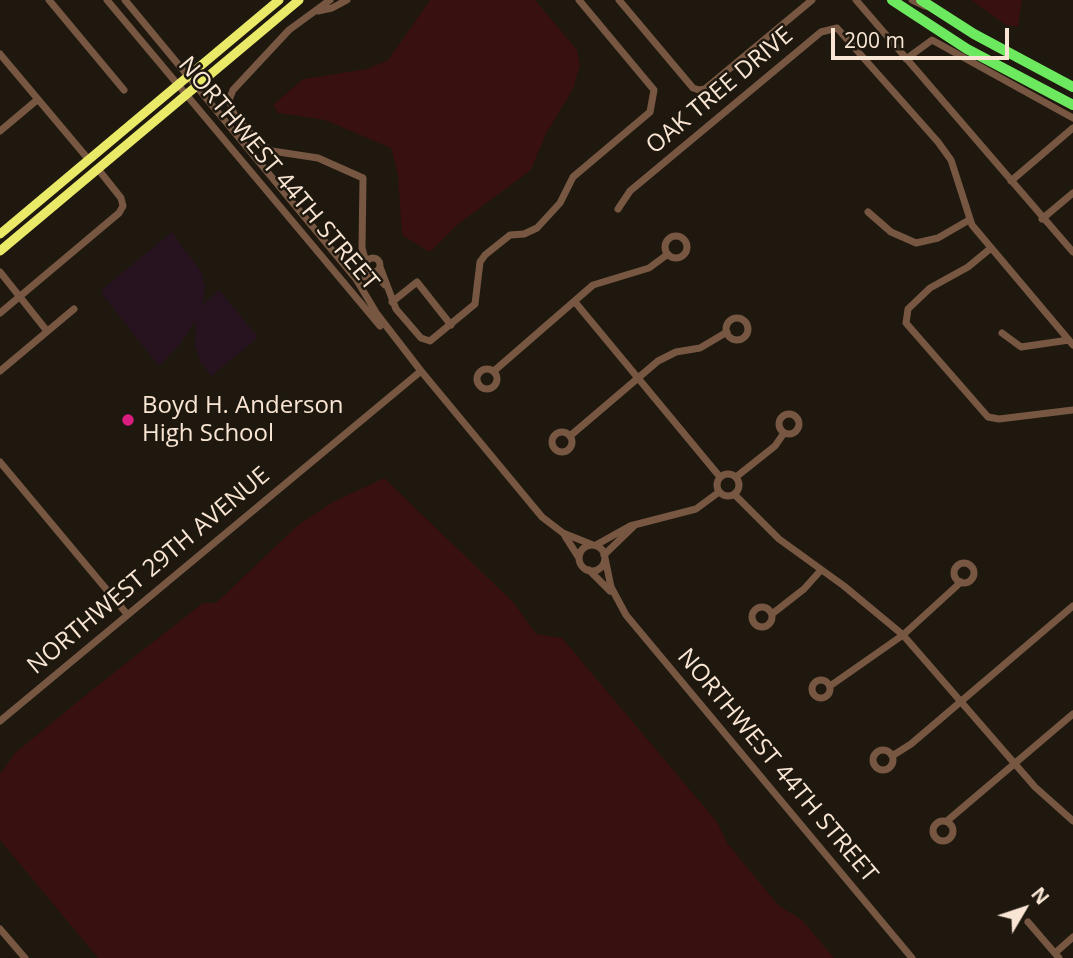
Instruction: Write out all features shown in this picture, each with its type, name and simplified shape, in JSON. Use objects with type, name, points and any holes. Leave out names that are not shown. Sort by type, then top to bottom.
[{"type":"highway","points":[[892,0],[967,49],[1073,105]]},
{"type":"highway","points":[[921,0],[1073,87]]},
{"type":"main road","points":[[0,234],[279,0]]},
{"type":"main road","points":[[0,251],[299,0]]},
{"type":"street","points":[[49,0],[124,90]]},
{"type":"street","name":"NORTHWEST 44TH STREET","points":[[125,0],[197,87],[371,274],[377,314],[542,517],[563,533],[595,545]]},
{"type":"street","points":[[330,0],[273,48],[233,90],[229,100],[234,114],[257,142],[272,151],[318,158],[363,178],[362,247],[371,274]]},
{"type":"street","points":[[314,11],[332,8],[346,0]]},
{"type":"street","points":[[346,288],[371,274],[377,260],[368,261],[359,270],[371,274],[385,285],[392,302],[421,338],[430,341],[474,304],[480,262],[485,255],[510,235],[531,231],[550,216],[573,177],[644,119],[654,102],[654,90],[579,0]]},
{"type":"street","points":[[619,0],[693,88],[699,90],[705,89],[812,0]]},
{"type":"street","points":[[856,0],[1073,252]]},
{"type":"street","points":[[912,0],[935,10]]},
{"type":"street","name":"NORTHWEST 44TH STREET","points":[[110,1],[346,288],[421,371]]},
{"type":"street","name":"OAK TREE DRIVE","points":[[618,209],[630,191],[821,32],[835,27],[846,34],[943,148],[957,177],[969,220],[1071,342]]},
{"type":"street","points":[[906,59],[932,40],[1073,118]]},
{"type":"street","points":[[0,54],[89,160]]},
{"type":"street","points":[[0,131],[37,100]]},
{"type":"street","points":[[1011,181],[1073,128]]},
{"type":"street","points":[[0,313],[119,213],[121,198],[98,169]]},
{"type":"street","points":[[1042,219],[1073,193]]},
{"type":"street","points":[[868,212],[895,235],[916,243],[937,238],[969,220]]},
{"type":"street","points":[[991,248],[968,267],[930,288],[908,309],[906,323],[988,417],[999,419],[1073,410]]},
{"type":"street","points":[[494,371],[593,285],[649,268],[668,254]]},
{"type":"street","points":[[0,272],[47,331]]},
{"type":"street","points":[[392,302],[416,282],[451,326]]},
{"type":"street","points":[[575,302],[720,477]]},
{"type":"street","points":[[0,371],[74,309]]},
{"type":"street","points":[[570,436],[658,361],[676,352],[700,348],[727,332]]},
{"type":"street","points":[[1002,333],[1016,345],[1024,347],[1071,342]]},
{"type":"street","name":"NORTHWEST 29TH AVENUE","points":[[0,721],[421,371]]},
{"type":"street","points":[[736,477],[775,446],[784,433]]},
{"type":"street","points":[[0,462],[127,614]]},
{"type":"street","points":[[729,474],[736,477],[739,484],[734,495],[727,497],[719,492],[716,484],[720,477],[729,474]]},
{"type":"street","points":[[616,536],[600,568],[583,568],[579,558],[582,549],[634,526],[696,509],[719,492]]},
{"type":"street","points":[[734,495],[779,539],[903,635],[1053,806],[1073,821]]},
{"type":"street","name":"NORTHWEST 44TH STREET","points":[[563,533],[579,558]]},
{"type":"street","points":[[595,545],[605,557]]},
{"type":"street","name":"NORTHWEST 44TH STREET","points":[[605,557],[616,597],[626,615],[912,958]]},
{"type":"street","points":[[772,614],[797,596],[821,569]]},
{"type":"street","name":"NORTHWEST 44TH STREET","points":[[589,570],[616,597]]},
{"type":"street","points":[[830,686],[903,635],[961,582]]},
{"type":"street","points":[[892,756],[1073,606]]},
{"type":"street","points":[[947,821],[1073,714]]},
{"type":"street","points":[[1028,922],[1057,955],[1073,937]]},
{"type":"street","points":[[0,929],[25,958]]},
{"type":"shaded area","points":[[430,0],[535,0],[577,50],[580,66],[573,89],[546,134],[531,170],[457,225],[430,252],[402,235],[398,175],[391,148],[325,120],[278,113],[273,105],[303,79],[367,69],[388,60]]},
{"type":"shaded area","points":[[971,0],[1022,0],[1018,27],[1006,25]]},
{"type":"shaded area","points":[[172,232],[201,272],[205,288],[202,306],[219,290],[256,335],[255,340],[211,376],[200,361],[195,346],[196,320],[181,343],[159,366],[102,294],[103,289]]},
{"type":"shaded area","points":[[384,478],[514,603],[536,634],[562,638],[717,822],[727,843],[778,905],[802,920],[834,958],[98,958],[0,840],[0,774],[16,752],[102,682],[203,603],[216,603],[298,525],[333,502]]},
{"type":"place","name":"Boyd H. Anderson High School","points":[[128,420]]}]
